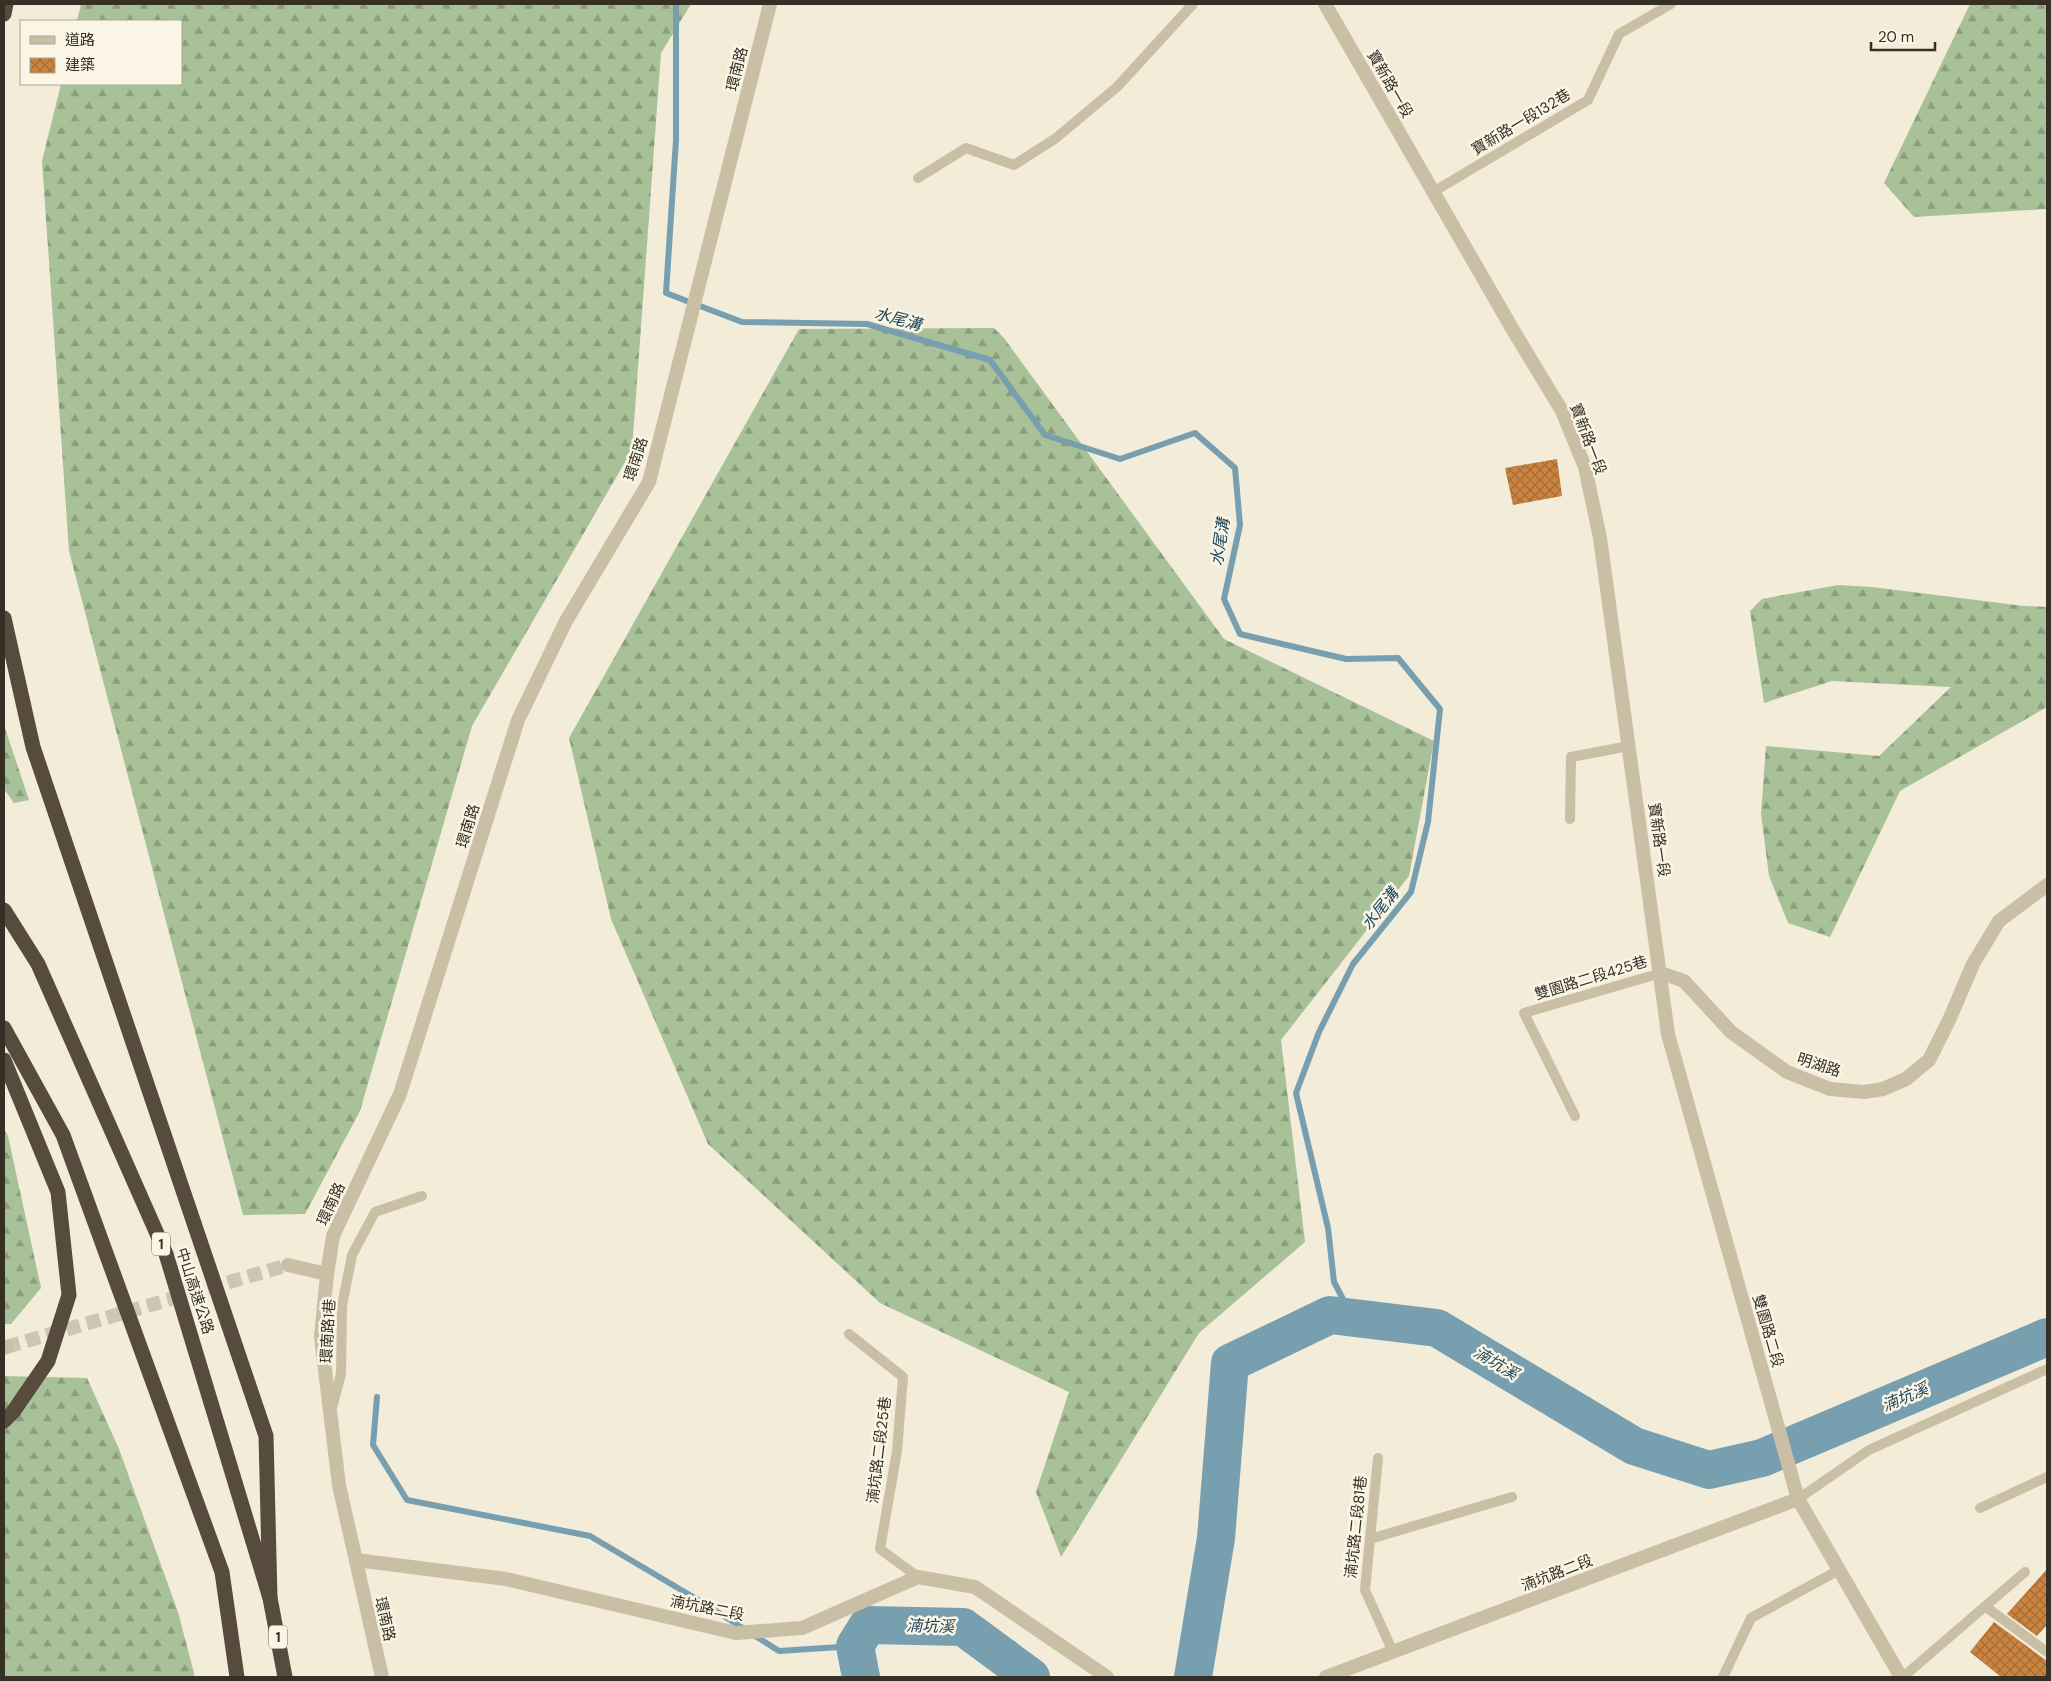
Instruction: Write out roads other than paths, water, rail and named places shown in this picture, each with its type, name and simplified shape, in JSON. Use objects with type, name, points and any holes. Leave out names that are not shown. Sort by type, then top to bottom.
[{"type":"highway","points":[[4,14],[6,4]]},
{"type":"highway","points":[[4,618],[33,747],[266,1436],[270,1598]]},
{"type":"highway","name":"中山高速公路","points":[[4,910],[38,964],[166,1254],[270,1598],[285,1677]]},
{"type":"highway","points":[[4,1028],[64,1135],[222,1572],[237,1677]]},
{"type":"highway","points":[[4,1060],[58,1192],[69,1295],[48,1361],[13,1412],[4,1421]]},
{"type":"street","name":"環南路","points":[[382,1677],[339,1485],[321,1338],[327,1274],[333,1236],[400,1094],[518,720],[566,620],[648,482],[674,387],[770,4]]},
{"type":"street","name":"寶新路一段","points":[[1325,4],[1562,411],[1585,467],[1600,538],[1661,973]]},
{"type":"street","name":"明湖路","points":[[1661,973],[1684,981],[1731,1032],[1787,1072],[1830,1089],[1864,1092],[1883,1089],[1906,1079],[1929,1060],[1950,1018],[1973,964],[1999,921],[2047,885]]},
{"type":"street","name":"雙園路二段","points":[[1661,973],[1668,1034],[1798,1499],[1902,1677]]},
{"type":"street","points":[[288,1265],[327,1274]]},
{"type":"street","name":"湳坑路二段","points":[[1333,1676],[1798,1499]]},
{"type":"street","name":"湳坑路二段","points":[[356,1560],[506,1579],[736,1634],[802,1628],[918,1577]]},
{"type":"street","points":[[918,1577],[975,1587],[1107,1677]]},
{"type":"lane","points":[[918,178],[966,148],[1014,165],[1056,138],[1117,87],[1193,4]]},
{"type":"lane","name":"寶新路一段132巷","points":[[1433,192],[1588,100],[1619,34],[1671,4]]},
{"type":"lane","points":[[1570,819],[1572,757],[1629,746]]},
{"type":"lane","name":"雙園路二段425巷","points":[[1575,1116],[1524,1014],[1661,973]]},
{"type":"lane","name":"環南路1巷","points":[[330,1416],[341,1374],[342,1306],[352,1255],[375,1212],[422,1196]]},
{"type":"lane","name":"湳坑路二段25巷","points":[[848,1334],[904,1377],[897,1451],[880,1549],[918,1577]]},
{"type":"lane","points":[[1798,1499],[1869,1450],[2047,1369]]},
{"type":"lane","name":"湳坑路二段81巷","points":[[1378,1458],[1365,1590],[1393,1652]]},
{"type":"lane","points":[[1980,1508],[2047,1477]]},
{"type":"lane","points":[[1370,1539],[1512,1498]]},
{"type":"lane","points":[[1723,1677],[1751,1618],[1839,1570]]},
{"type":"lane","points":[[1902,1677],[2025,1572]]},
{"type":"lane","points":[[1986,1607],[2047,1652]]},
{"type":"waterway","name":"水尾溝","points":[[676,4],[676,140],[666,293],[742,322],[867,324],[990,360],[1045,435],[1120,459],[1195,433],[1235,468],[1240,525],[1224,599],[1240,634],[1346,659],[1398,658],[1440,709],[1428,822],[1411,892],[1353,964],[1319,1032],[1296,1093],[1328,1228],[1334,1282],[1353,1318]]},
{"type":"waterway","name":"湳坑溪","points":[[1193,1677],[1216,1538],[1230,1363],[1330,1315],[1437,1328],[1634,1446],[1709,1470],[1762,1458],[2047,1337]]},
{"type":"waterway","points":[[377,1397],[373,1445],[407,1500],[590,1536],[705,1604],[779,1651],[855,1646]]},
{"type":"waterway","name":"湳坑溪","points":[[861,1677],[855,1646],[868,1625],[963,1627],[1031,1677]]},
{"type":"tunnel","points":[[6,1347],[288,1265]]}]
